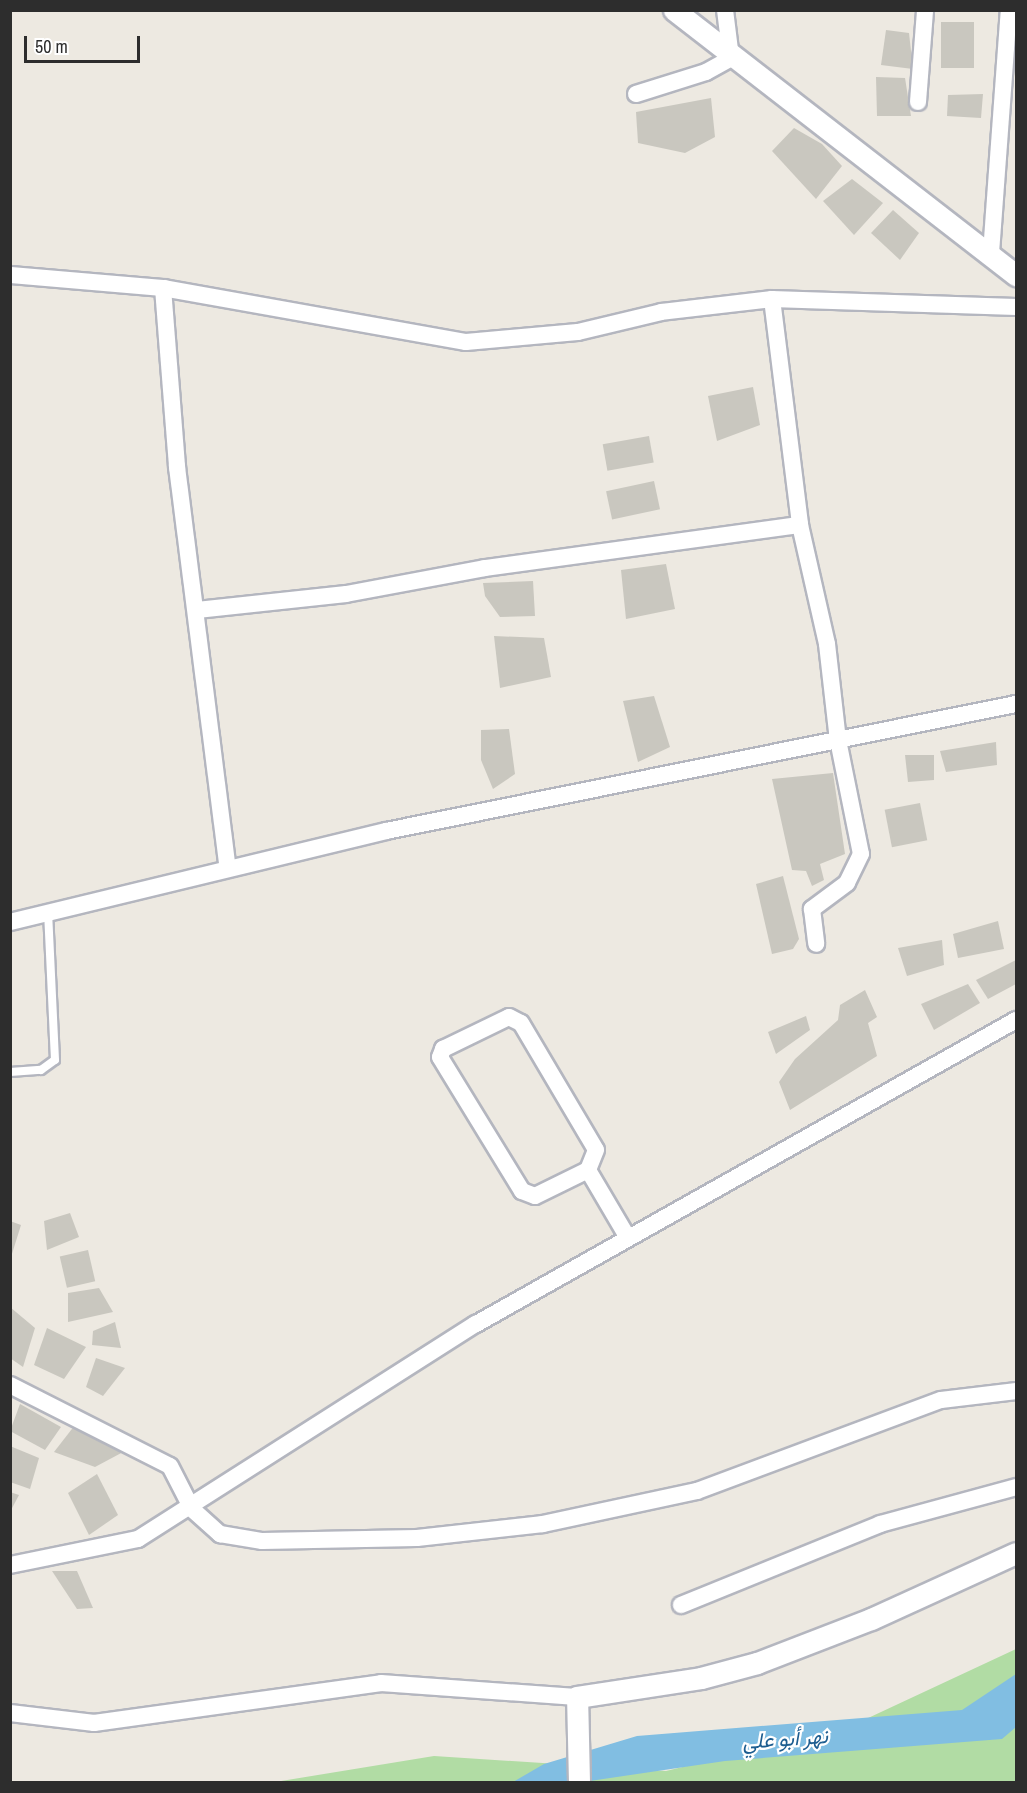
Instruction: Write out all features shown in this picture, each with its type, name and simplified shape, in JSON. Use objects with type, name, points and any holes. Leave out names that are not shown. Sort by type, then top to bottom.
[{"type":"street","points":[[674,10],[731,58],[991,253],[1017,275]]},
{"type":"street","points":[[725,10],[731,58]]},
{"type":"street","points":[[918,102],[924,10]]},
{"type":"street","points":[[991,253],[1009,10]]},
{"type":"street","points":[[636,94],[705,72],[731,58]]},
{"type":"street","points":[[10,275],[163,288],[466,342],[578,332],[661,312],[772,299],[1017,307]]},
{"type":"street","points":[[163,288],[177,467],[228,868]]},
{"type":"street","points":[[772,299],[800,525],[827,644],[838,740],[861,854],[847,883],[812,909],[816,944]]},
{"type":"street","points":[[197,610],[346,594],[485,568],[800,525]]},
{"type":"street","points":[[10,922],[228,868],[681,768],[838,740],[1017,704]]},
{"type":"street","points":[[509,1017],[521,1023],[596,1150],[588,1170],[546,1194],[525,1194],[441,1065],[443,1049],[509,1017]]},
{"type":"street","points":[[10,1565],[118,1546],[192,1509],[476,1324],[1016,1022]]},
{"type":"street","points":[[588,1170],[628,1238]]},
{"type":"street","points":[[10,1385],[170,1466],[192,1509],[220,1534],[262,1541],[417,1538],[543,1524],[697,1491],[941,1400],[1017,1391]]},
{"type":"street","points":[[681,1605],[880,1524],[1017,1487]]},
{"type":"street","points":[[10,1713],[59,1722],[122,1721],[268,1695],[381,1683],[577,1697],[701,1678],[757,1663],[871,1619],[1017,1553]]},
{"type":"street","points":[[577,1697],[579,1782]]},
{"type":"lane","points":[[10,1072],[41,1070],[55,1060],[48,913]]},
{"type":"green space","points":[[1016,1649],[1016,1782],[275,1782],[434,1756],[666,1771],[851,1726]]},
{"type":"water","name":"نهر أبو علي","points":[[1016,1674],[1016,1727],[1002,1739],[725,1761],[583,1782],[513,1782],[544,1764],[637,1736],[962,1710]]},
{"type":"building","points":[[941,22],[974,22],[974,68],[941,68]]},
{"type":"building","points":[[886,30],[909,33],[913,69],[881,65]]},
{"type":"building","points":[[876,77],[905,78],[911,116],[877,116]]},
{"type":"building","points":[[983,94],[981,118],[947,116],[948,95]]},
{"type":"building","points":[[711,98],[715,137],[685,153],[638,143],[636,112]]},
{"type":"building","points":[[794,128],[822,144],[842,166],[816,199],[772,151]]},
{"type":"building","points":[[852,179],[883,203],[854,235],[823,201]]},
{"type":"building","points":[[893,210],[919,233],[900,260],[871,233]]},
{"type":"building","points":[[753,387],[760,425],[717,441],[708,396]]},
{"type":"building","points":[[649,436],[654,463],[607,471],[603,444]]},
{"type":"building","points":[[654,481],[660,509],[612,520],[606,491]]},
{"type":"building","points":[[666,564],[675,609],[626,619],[621,570]]},
{"type":"building","points":[[533,581],[535,616],[500,617],[485,596],[483,583]]},
{"type":"building","points":[[494,636],[544,638],[551,677],[500,688]]},
{"type":"building","points":[[654,696],[670,747],[638,762],[623,701]]},
{"type":"building","points":[[509,729],[515,774],[493,789],[481,760],[481,730]]},
{"type":"building","points":[[996,742],[997,765],[946,772],[940,751]]},
{"type":"building","points":[[905,755],[934,755],[934,780],[908,782]]},
{"type":"building","points":[[833,773],[845,854],[820,864],[824,880],[812,886],[806,871],[792,870],[772,779]]},
{"type":"building","points":[[920,803],[927,840],[892,847],[885,810]]},
{"type":"building","points":[[783,876],[799,939],[793,949],[772,954],[756,884]]},
{"type":"building","points":[[998,921],[1004,949],[958,958],[953,934]]},
{"type":"building","points":[[942,940],[944,965],[907,976],[898,948]]},
{"type":"building","points":[[1016,960],[1016,984],[988,999],[976,980]]},
{"type":"building","points":[[968,984],[980,1003],[934,1030],[921,1004]]},
{"type":"building","points":[[865,990],[877,1017],[868,1023],[877,1056],[790,1110],[779,1082],[795,1059],[838,1020],[840,1005]]},
{"type":"building","points":[[806,1016],[810,1030],[776,1054],[768,1032]]},
{"type":"building","points":[[70,1213],[79,1237],[47,1250],[44,1221]]},
{"type":"building","points":[[10,1221],[21,1225],[11,1257],[10,1257]]},
{"type":"building","points":[[88,1250],[95,1281],[67,1288],[60,1257]]},
{"type":"building","points":[[99,1288],[113,1312],[68,1322],[68,1293]]},
{"type":"building","points":[[10,1307],[35,1328],[23,1367],[10,1358]]},
{"type":"building","points":[[115,1322],[121,1348],[92,1345],[93,1331]]},
{"type":"building","points":[[47,1328],[86,1347],[64,1379],[34,1365]]},
{"type":"building","points":[[96,1358],[125,1368],[103,1396],[86,1387]]},
{"type":"building","points":[[20,1404],[61,1427],[45,1450],[10,1431]]},
{"type":"building","points":[[75,1425],[125,1451],[95,1467],[54,1452]]},
{"type":"building","points":[[10,1446],[39,1458],[30,1489],[10,1482]]},
{"type":"building","points":[[97,1474],[118,1515],[89,1535],[68,1493]]},
{"type":"building","points":[[10,1492],[19,1495],[10,1512]]},
{"type":"building","points":[[52,1571],[77,1571],[93,1608],[77,1609]]}]
